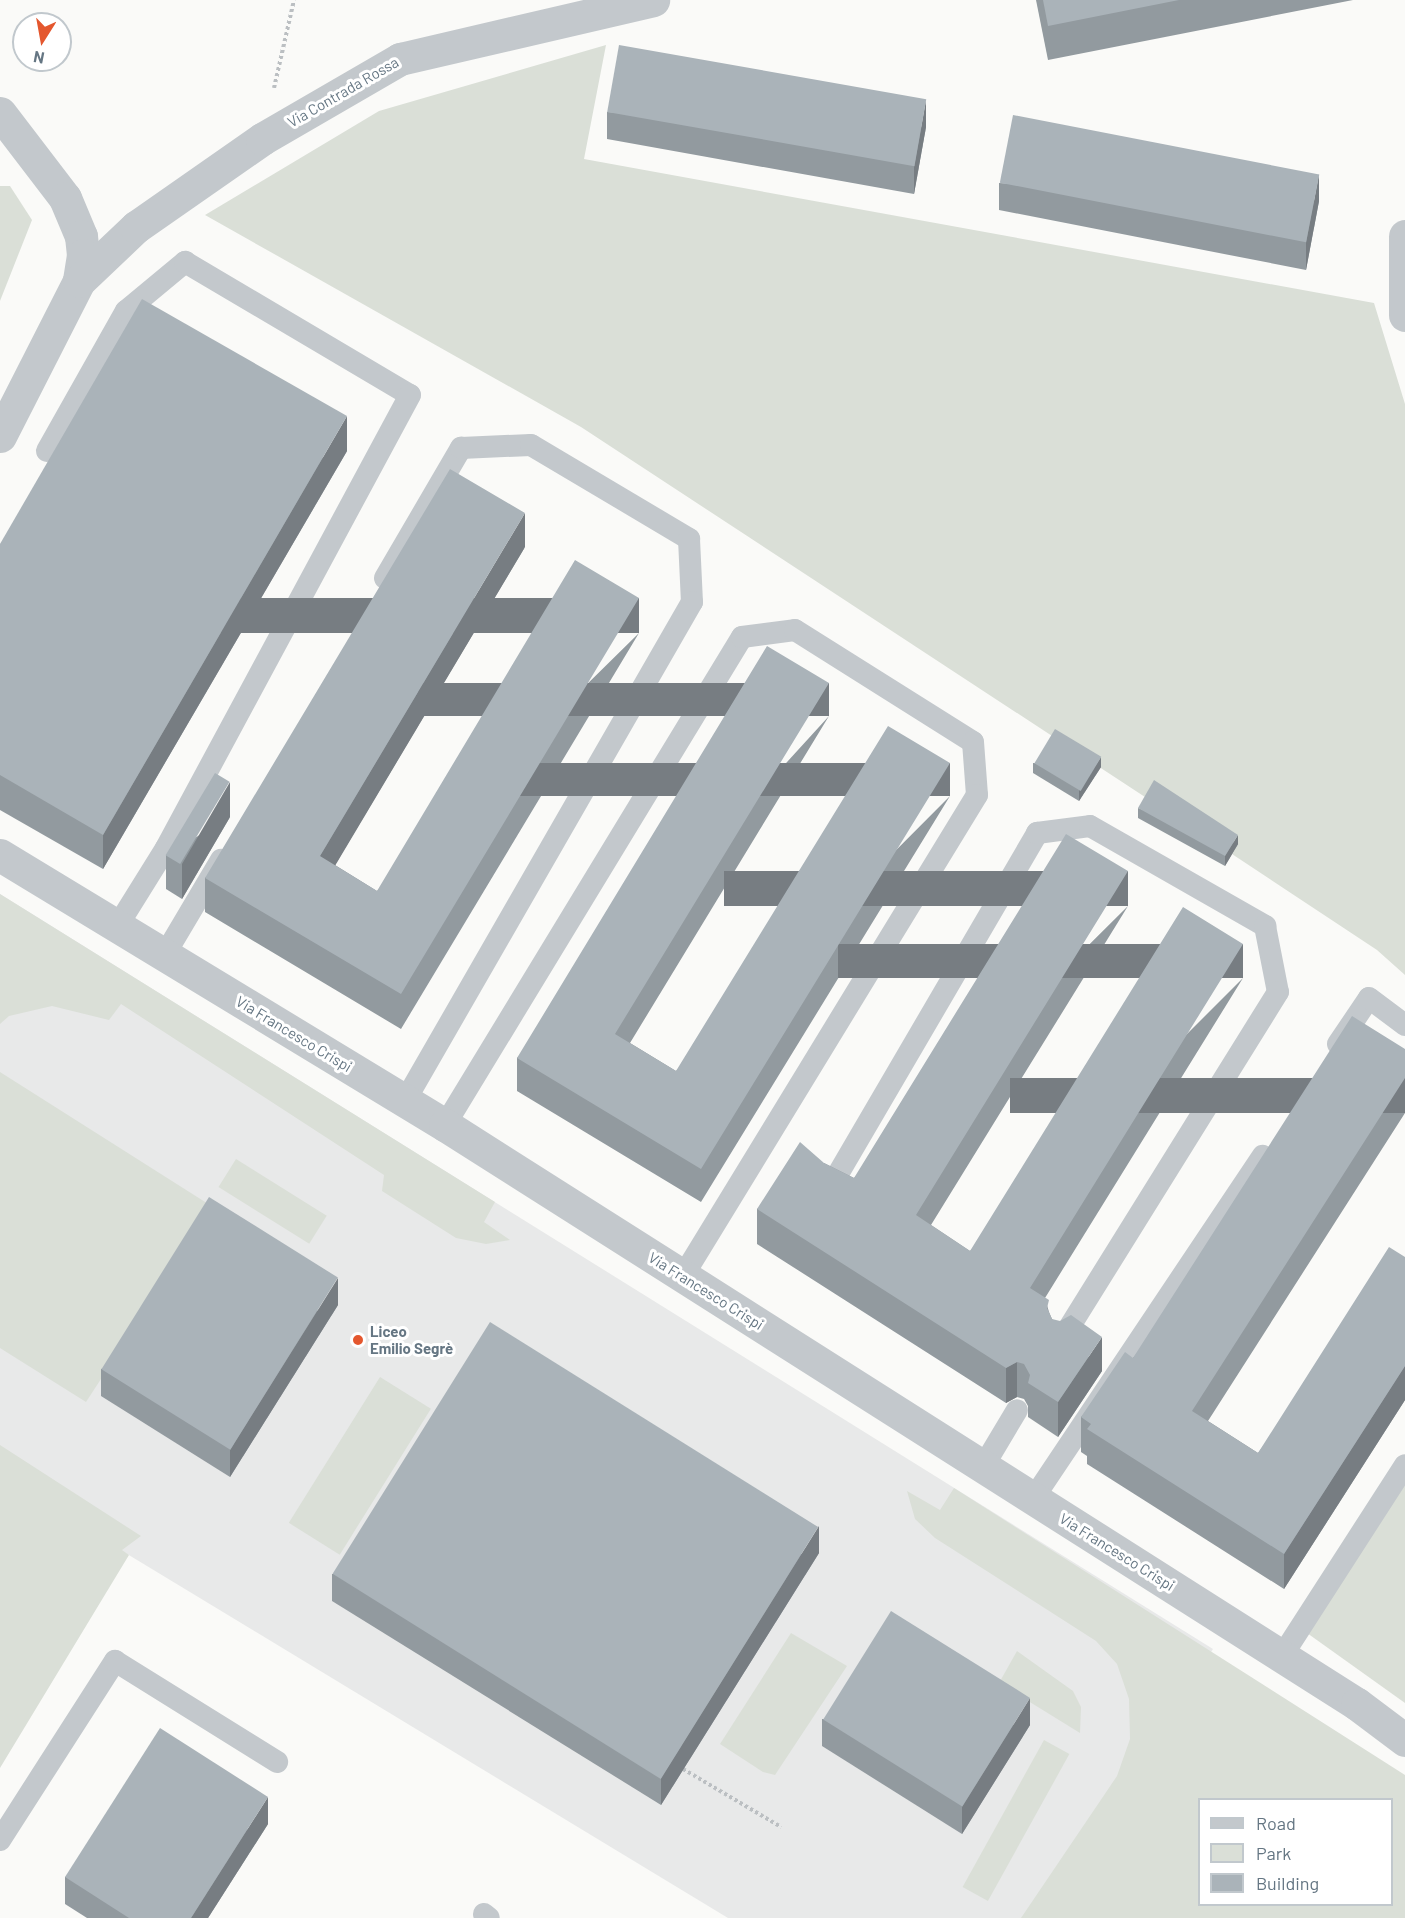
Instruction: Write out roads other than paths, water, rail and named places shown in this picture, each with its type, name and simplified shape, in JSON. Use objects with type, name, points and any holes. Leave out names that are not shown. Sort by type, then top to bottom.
[{"type":"street","name":"Via Contrada Rossa","points":[[79,282],[136,227],[262,139],[400,59],[653,0]]},
{"type":"street","points":[[0,113],[65,198],[81,236],[83,255],[79,282],[0,436]]},
{"type":"street","points":[[1405,236],[1405,311]]},
{"type":"street","name":"Via Francesco Crispi","points":[[0,855],[445,1125],[1282,1656],[1405,1740]]},
{"type":"lane","points":[[47,451],[126,311],[185,262],[411,395],[166,848],[117,925]]},
{"type":"lane","points":[[372,600],[461,448],[531,445],[690,539],[692,602],[405,1101]]},
{"type":"lane","points":[[445,1125],[742,637],[795,630],[973,742],[977,795],[683,1276]]},
{"type":"lane","points":[[831,1186],[1037,833],[1090,826],[1265,926],[1278,992],[1060,1342]]},
{"type":"lane","points":[[164,956],[230,844]]},
{"type":"lane","points":[[1323,1066],[1369,998],[1405,1025]]},
{"type":"lane","points":[[1033,1498],[1277,1135]]},
{"type":"lane","points":[[983,1467],[1017,1410]]},
{"type":"lane","points":[[1282,1656],[1405,1465]]},
{"type":"lane","points":[[0,1840],[115,1661],[278,1762]]},
{"type":"place","name":"Liceo Emilio Segrè","points":[[358,1340]]}]
